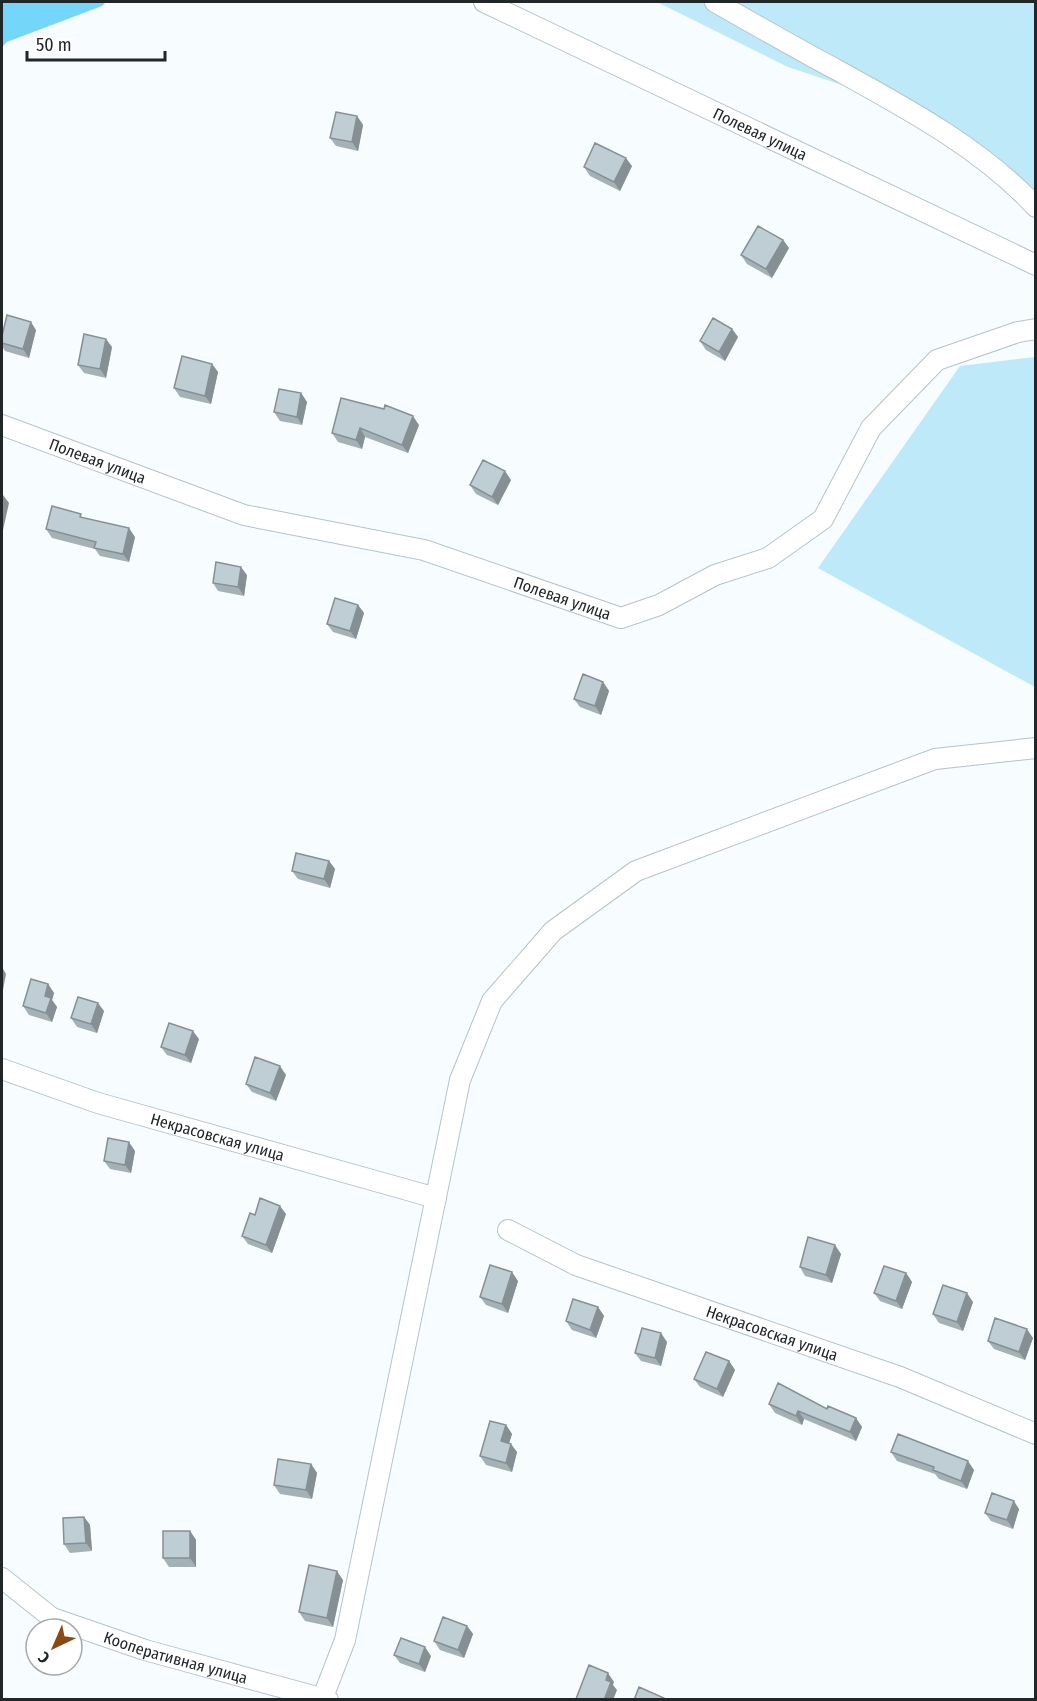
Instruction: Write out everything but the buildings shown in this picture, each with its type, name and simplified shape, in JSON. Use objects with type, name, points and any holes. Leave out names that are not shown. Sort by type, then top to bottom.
[{"type":"street","name":"Полевая улица","points":[[484,2],[1035,266]]},
{"type":"street","points":[[715,2],[888,98],[953,139],[1015,185],[1035,207]]},
{"type":"street","name":"Полевая улица","points":[[2,425],[244,515],[424,550],[621,618],[659,605],[715,575],[768,558],[823,519],[871,428],[937,360],[1018,332],[1035,329]]},
{"type":"street","points":[[325,1698],[345,1640],[460,1080],[492,1001],[553,931],[636,871],[935,759],[1035,748]]},
{"type":"street","name":"Некрасовская улица","points":[[2,1069],[98,1103],[436,1198]]},
{"type":"street","name":"Некрасовская улица","points":[[508,1230],[576,1265],[900,1377],[1035,1434]]},
{"type":"street","name":"Кооперативная улица","points":[[2,1578],[52,1618],[145,1650],[325,1698]]},
{"type":"shaded area","points":[[2,2],[106,2],[102,6],[7,42],[2,47]]},
{"type":"shaded area","points":[[657,2],[1035,2],[1035,194],[1032,187],[968,140],[896,103],[788,67]]},
{"type":"shaded area","points":[[1036,357],[1035,687],[818,568],[960,366]]}]
